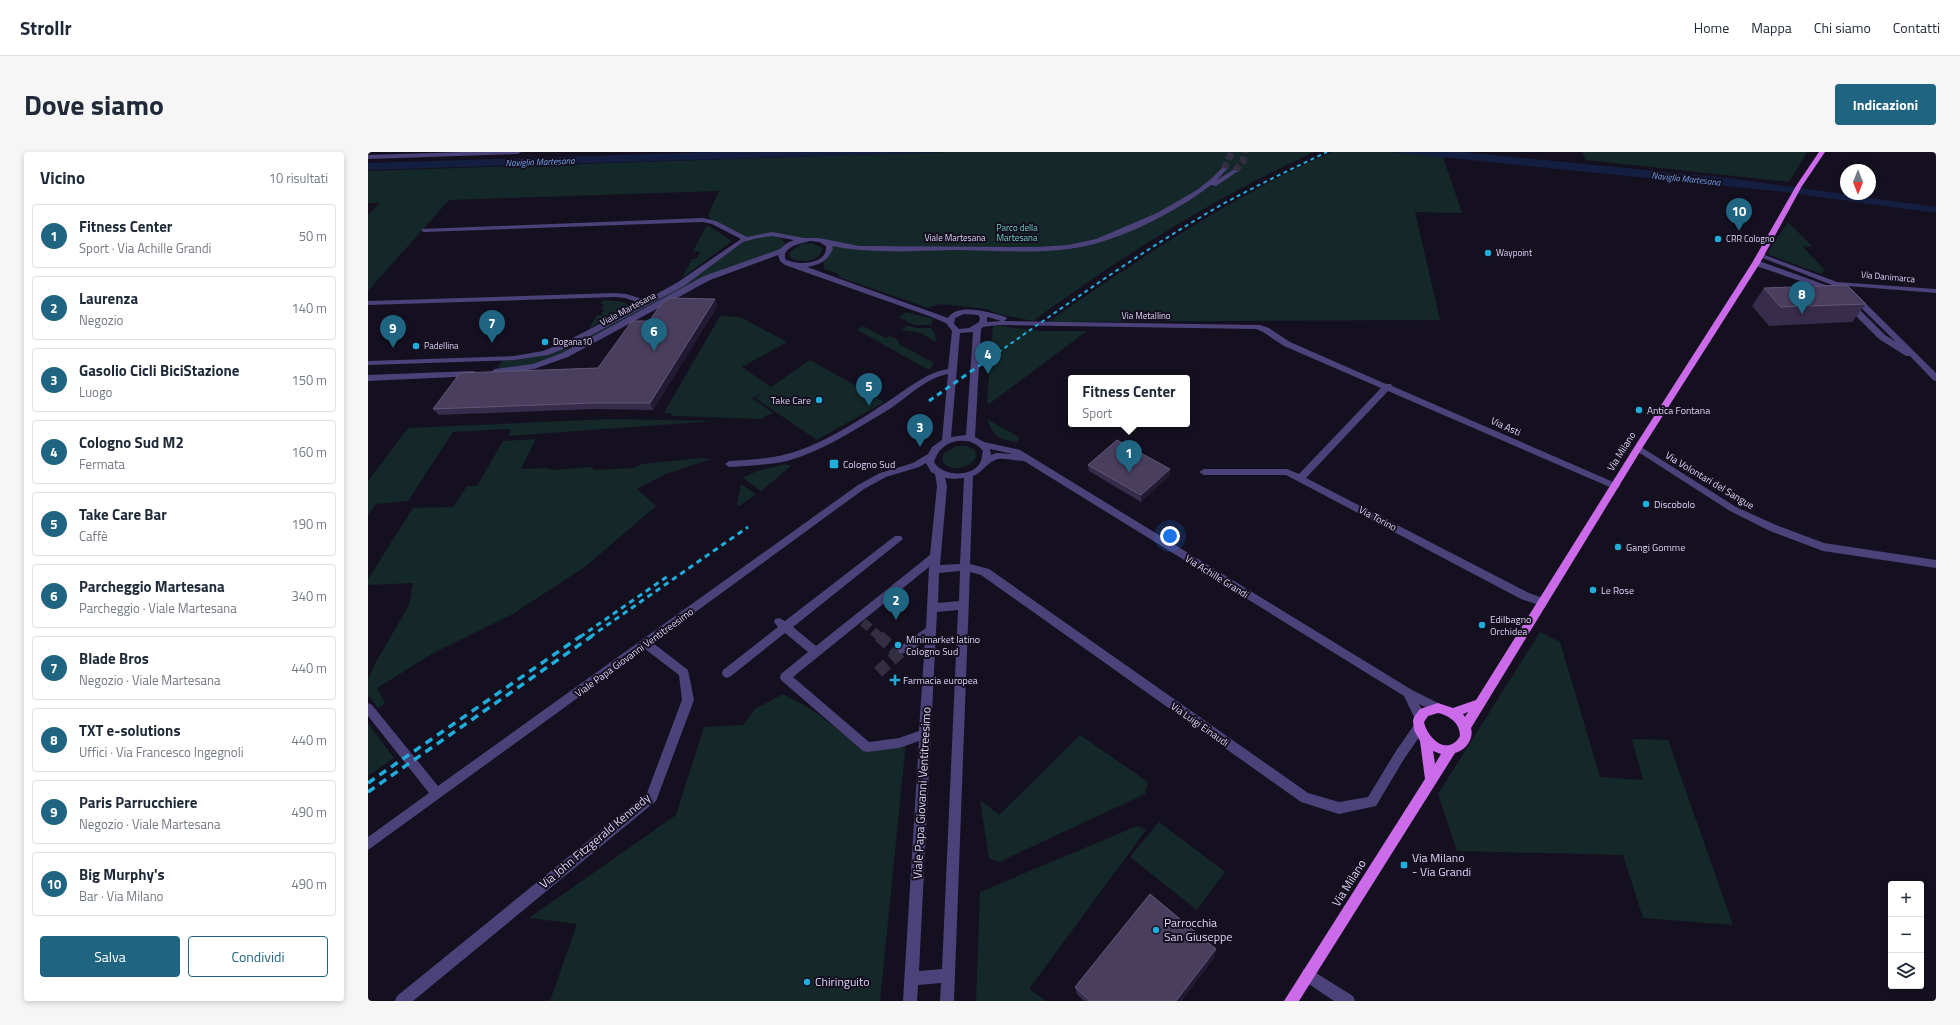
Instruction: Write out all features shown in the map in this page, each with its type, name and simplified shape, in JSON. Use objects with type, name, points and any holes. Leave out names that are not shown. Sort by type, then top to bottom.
[{"type":"main road","name":"Via Milano","points":[[1292,1001],[1451,749],[1456,748],[1464,741],[1466,732],[1465,727],[1638,448],[1758,259],[1799,186],[1822,152]]},
{"type":"main road","points":[[1453,713],[1480,703]]},
{"type":"main road","points":[[1431,780],[1426,741],[1419,723],[1427,710],[1438,708],[1453,713],[1461,719],[1465,727]]},
{"type":"main road","points":[[1426,741],[1438,748],[1451,749]]},
{"type":"street","points":[[368,157],[518,152]]},
{"type":"street","name":"Viale Martesana","points":[[1203,189],[1224,169]]},
{"type":"street","name":"Viale Martesana","points":[[368,363],[514,358],[536,355],[568,344],[685,281],[733,245],[746,239],[772,234],[862,248],[1028,249],[1078,246],[1121,234],[1203,189],[1225,179],[1235,171]]},
{"type":"street","points":[[424,230],[703,220],[714,222],[746,239]]},
{"type":"street","points":[[772,234],[782,239],[784,249],[780,256],[784,262]]},
{"type":"street","name":"Viale Martesana","points":[[368,378],[486,373],[521,369],[558,358],[707,278],[725,270],[753,262],[784,249],[795,242],[806,240]]},
{"type":"street","points":[[826,243],[830,248],[824,258],[823,269],[826,275]]},
{"type":"street","name":"Viale Martesana","points":[[753,262],[784,262],[794,265],[812,264],[839,252],[862,248]]},
{"type":"street","points":[[1758,259],[1833,289],[1839,283]]},
{"type":"street","points":[[1758,259],[1839,283],[1850,291],[1936,378]]},
{"type":"street","points":[[794,265],[826,275],[950,322],[956,330],[946,441],[957,438],[971,439],[982,444],[987,451],[986,460],[981,467],[969,474],[947,1001]]},
{"type":"street","name":"Via Danimarca","points":[[1839,283],[1936,291]]},
{"type":"street","name":"Viale Martesana","points":[[368,303],[615,295],[626,296],[646,302]]},
{"type":"street","points":[[1846,301],[1882,337],[1914,356]]},
{"type":"street","points":[[915,308],[960,313]]},
{"type":"street","name":"Via Metallino","points":[[960,313],[971,311],[1028,324]]},
{"type":"street","points":[[950,322],[953,316],[960,313]]},
{"type":"street","points":[[971,439],[970,432],[979,327],[984,320],[981,314]]},
{"type":"street","name":"Via Metallino","points":[[956,330],[966,331],[994,323],[1075,326],[1250,326],[1263,329]]},
{"type":"street","name":"Via Asti","points":[[1263,329],[1287,344],[1388,386],[1615,486]]},
{"type":"street","points":[[729,464],[773,460],[795,455],[814,447],[885,407],[937,374],[953,371]]},
{"type":"street","points":[[1302,478],[1388,386]]},
{"type":"street","name":"Viale Papa Giovanni Ventitreesimo","points":[[910,1001],[935,563],[942,486],[936,471],[930,463],[931,456],[936,448],[946,441]]},
{"type":"street","name":"Via Achille Grandi","points":[[982,444],[1009,449],[1408,693],[1438,708]]},
{"type":"street","name":"Via Volontari del Sangue","points":[[1638,448],[1733,509],[1773,528],[1823,547],[1936,564]]},
{"type":"street","name":"Viale Papa Giovanni Ventitreesimo","points":[[368,844],[861,487],[883,475],[916,465],[931,456]]},
{"type":"street","name":"Via Achille Grandi","points":[[986,460],[996,456],[1026,459]]},
{"type":"street","name":"Viale Papa Giovanni Ventitreesimo","points":[[905,469],[918,467],[951,476],[969,474]]},
{"type":"street","name":"Via Torino","points":[[1204,472],[1287,472],[1302,478],[1525,596],[1542,602]]},
{"type":"street","points":[[727,674],[782,625],[898,539]]},
{"type":"street","points":[[925,734],[899,743],[867,747],[785,677],[935,563],[966,567]]},
{"type":"street","name":"Via Luigi Einaudi","points":[[966,567],[976,568],[985,572],[1299,794],[1319,804],[1339,808],[1372,802],[1419,723]]},
{"type":"street","points":[[933,608],[964,605]]},
{"type":"street","points":[[782,625],[816,653]]},
{"type":"street","points":[[904,650],[931,630]]},
{"type":"street","name":"Via John Fitzgerald Kennedy","points":[[402,1001],[652,797],[688,700],[684,673],[645,643]]},
{"type":"street","points":[[1408,693],[1419,723]]},
{"type":"street","points":[[368,708],[434,790],[439,793]]},
{"type":"street","points":[[911,978],[948,975]]},
{"type":"street","points":[[1308,975],[1348,1001]]},
{"type":"green space","name":"Parco della Martesana","points":[[949,152],[1314,152],[1244,187],[1175,226],[1105,270],[1033,321],[998,314],[987,309],[940,304],[928,308],[839,277],[839,274],[824,269],[823,259],[830,253],[827,242],[778,236],[785,243],[785,247],[735,267],[551,361],[501,372],[497,369],[504,358],[545,353],[681,284],[745,239],[711,220],[708,215],[719,191],[449,200],[368,291],[368,215],[380,203],[368,203],[368,171]]},
{"type":"green space","points":[[1332,152],[1391,152],[1443,157],[1462,213],[1415,212],[1440,320],[1048,322],[1151,252],[1221,209],[1294,170]]},
{"type":"green space","points":[[1582,152],[1807,152],[1789,182],[1586,160]]},
{"type":"green space","points":[[1788,222],[1812,246],[1803,247],[1825,270],[1821,274],[1770,255],[1768,252]]},
{"type":"green space","points":[[707,225],[732,241],[682,278],[692,259],[696,259],[700,252],[693,251]]},
{"type":"green space","points":[[811,243],[822,248],[821,253],[814,259],[798,261],[790,257],[790,252],[801,244]]},
{"type":"green space","points":[[603,300],[624,302],[630,306],[589,329],[597,315],[601,315],[604,310],[601,309],[604,304],[600,304]]},
{"type":"green space","points":[[906,312],[933,319],[931,325],[914,325],[899,317]]},
{"type":"green space","points":[[720,316],[740,317],[787,342],[742,367],[771,387],[810,360],[884,402],[817,440],[755,398],[763,392],[752,398],[773,413],[761,419],[674,416],[669,413],[664,413]]},
{"type":"green space","points":[[993,325],[1039,331],[1087,331],[989,404],[987,403]]},
{"type":"green space","points":[[863,326],[886,338],[890,336],[898,340],[899,344],[934,363],[930,369],[927,369],[857,330]]},
{"type":"green space","points":[[907,326],[931,328],[935,333],[936,342],[921,333],[901,330]]},
{"type":"green space","points":[[610,419],[716,421],[508,436],[511,431],[509,429],[453,432],[408,501],[376,504],[368,515],[368,481],[408,428]]},
{"type":"green space","points":[[987,419],[1020,438],[1017,442],[1001,438],[994,433]]},
{"type":"green space","points":[[536,439],[521,469],[548,468],[553,470],[590,467],[595,470],[633,468],[642,464],[700,458],[711,459],[666,474],[637,489],[656,506],[585,567],[511,615],[435,652],[377,688],[385,703],[378,708],[368,695],[368,679],[376,662],[409,605],[413,583],[368,585],[368,579],[413,508],[453,507],[467,486],[477,486],[503,441]]},
{"type":"green space","points":[[957,446],[967,446],[975,450],[976,457],[966,466],[960,468],[948,467],[944,464],[944,453]]},
{"type":"green space","points":[[785,464],[791,466],[761,491],[743,478],[757,471]]},
{"type":"green space","points":[[741,484],[756,494],[739,506],[737,505]]},
{"type":"green space","points":[[1540,632],[1560,642],[1600,777],[1643,780],[1632,739],[1668,740],[1733,925],[1643,918],[1623,855],[1457,851],[1438,794]]},
{"type":"green space","points":[[783,694],[811,709],[859,746],[906,742],[880,1001],[550,1001],[577,924],[529,918],[676,815],[704,727],[743,725],[755,709]]},
{"type":"green space","points":[[368,723],[394,758],[368,776]]},
{"type":"green space","points":[[1080,735],[1148,782],[1145,794],[999,862],[989,858],[980,800],[999,815]]},
{"type":"green space","points":[[1159,822],[1225,872],[1197,910],[1130,857]]},
{"type":"green space","points":[[1137,826],[1146,830],[1029,989],[1046,1001],[976,1001],[980,892]]},
{"type":"water","name":"Naviglio Martesana","points":[[713,152],[947,152],[368,170],[368,163]]},
{"type":"water","name":"Naviglio Martesana","points":[[1391,152],[1463,152],[1728,178],[1840,194],[1840,200],[1784,192]]},
{"type":"water","points":[[1876,199],[1936,207],[1936,213],[1842,200],[1876,200]]},
{"type":"building","points":[[1847,285],[1866,304],[1781,307],[1764,288]]},
{"type":"building","points":[[670,298],[715,299],[650,403],[591,403],[433,409],[460,373],[598,368],[632,321],[649,321],[662,303]]},
{"type":"building","points":[[1117,440],[1170,469],[1141,495],[1088,465]]},
{"type":"building","name":"Parrocchia San Giuseppe","points":[[1150,894],[1216,949],[1176,1001],[1090,1001],[1075,987]]},
{"type":"tunnel","points":[[1224,169],[1232,152]]},
{"type":"tunnel","points":[[1235,171],[1243,161],[1245,152]]},
{"type":"tunnel","points":[[863,622],[880,637]]},
{"type":"tunnel","points":[[879,636],[899,654]]},
{"type":"tunnel","points":[[899,654],[903,650]]},
{"type":"tunnel","points":[[878,672],[899,654]]},
{"type":"railway","points":[[986,361],[1102,280],[1191,223],[1247,191],[1327,152]]},
{"type":"railway","points":[[929,401],[987,360]]},
{"type":"railway","points":[[590,637],[748,527]]},
{"type":"railway","points":[[580,637],[668,576]]},
{"type":"railway","points":[[368,783],[581,636]]},
{"type":"railway","points":[[368,792],[592,636]]},
{"type":"place","name":"Big Murphy's","points":[[1739,231]]},
{"type":"place","name":"CRR Cologno","points":[[1718,239]]},
{"type":"place","name":"Waypoint","points":[[1488,253]]},
{"type":"place","name":"TXT e-solutions","points":[[1802,314]]},
{"type":"place","name":"Dogana10","points":[[545,342]]},
{"type":"place","name":"Blade Bros","points":[[492,343]]},
{"type":"place","name":"Padellina","points":[[416,346]]},
{"type":"place","name":"Paris Parrucchiere","points":[[393,348]]},
{"type":"place","name":"Parcheggio Martesana","points":[[654,351]]},
{"type":"place","name":"Cologno Sud M2","points":[[988,374]]},
{"type":"place","name":"Take Care","points":[[819,400]]},
{"type":"place","name":"Take Care Bar","points":[[869,406]]},
{"type":"place","name":"Antica Fontana","points":[[1639,410]]},
{"type":"place","name":"Gasolio Cicli BiciStazione","points":[[920,447]]},
{"type":"place","name":"Cologno Sud","points":[[834,464]]},
{"type":"place","name":"Fitness Center","points":[[1129,473]]},
{"type":"place","name":"Discobolo","points":[[1646,504]]},
{"type":"place","name":"Gangi Gomme","points":[[1618,547]]},
{"type":"place","name":"Le Rose","points":[[1593,590]]},
{"type":"place","name":"Laurenza","points":[[896,620]]},
{"type":"place","name":"Edilbagno Orchidea","points":[[1482,625]]},
{"type":"place","name":"Minimarket latino Cologno Sud","points":[[898,645]]},
{"type":"place","name":"Farmacia europea","points":[[895,680]]},
{"type":"place","name":"Via Milano - Via Grandi","points":[[1404,865]]},
{"type":"place","name":"Parrocchia San Giuseppe","points":[[1156,930]]},
{"type":"place","name":"Chiringuito","points":[[807,982]]}]
